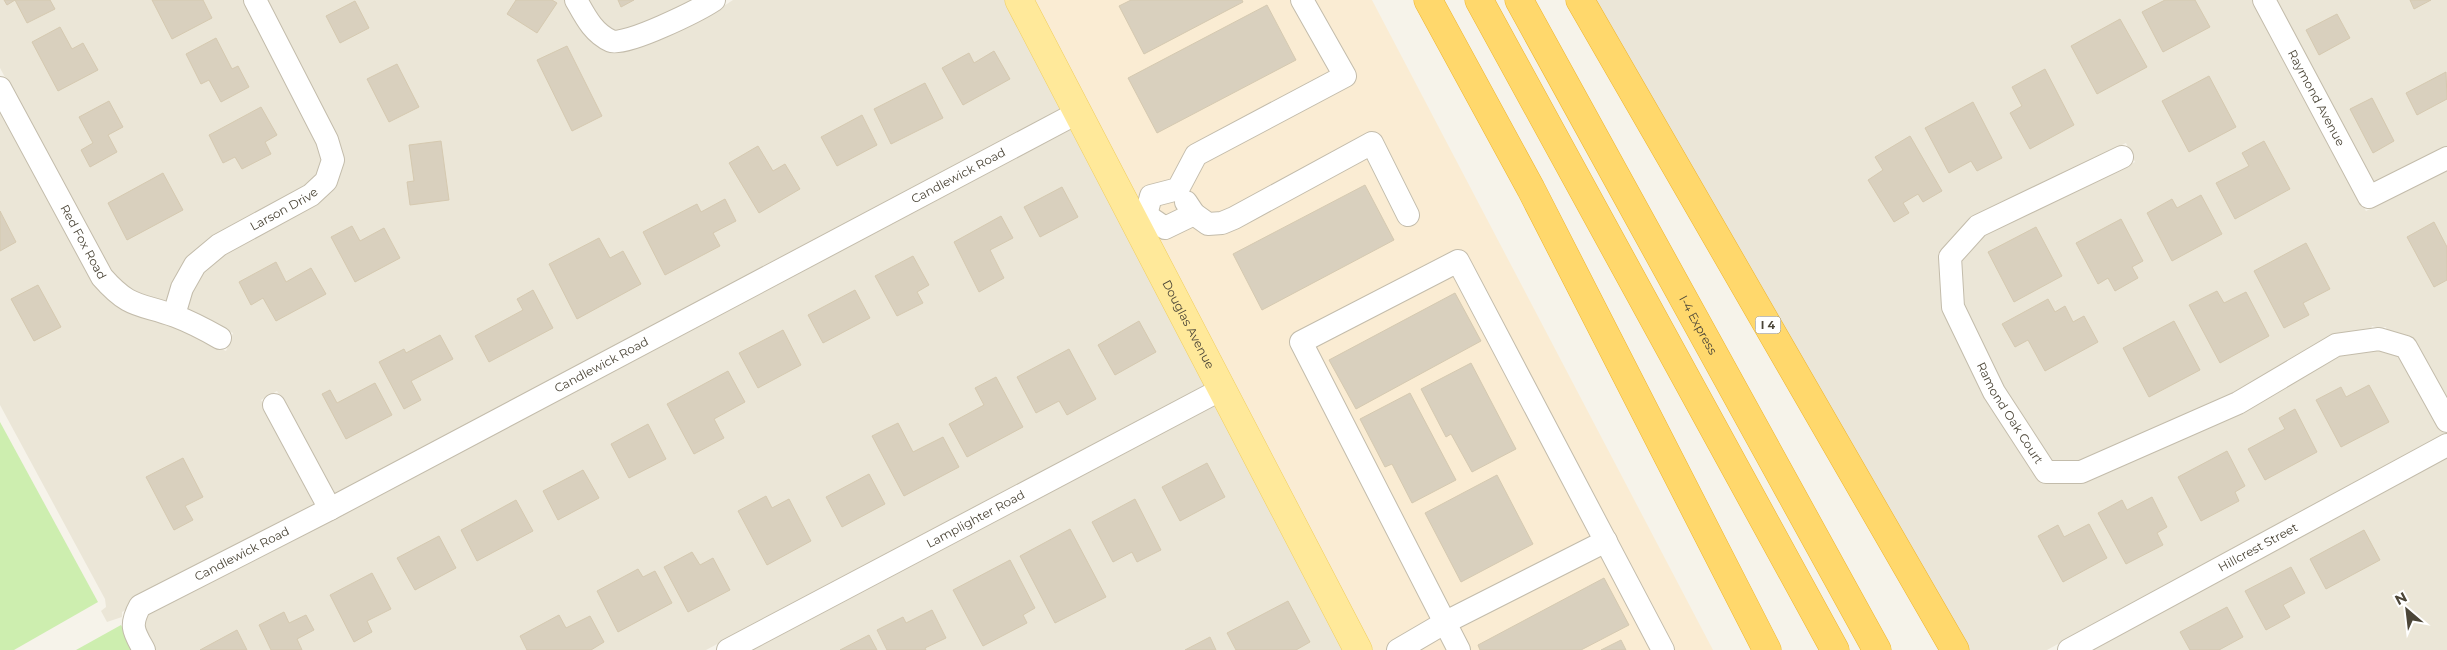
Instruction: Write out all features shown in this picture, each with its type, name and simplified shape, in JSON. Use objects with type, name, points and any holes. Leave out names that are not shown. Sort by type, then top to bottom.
[{"type":"highway","points":[[1428,0],[1531,189],[1767,650]]},
{"type":"highway","points":[[1478,0],[1835,650]]},
{"type":"highway","name":"I-4 Express","points":[[1519,0],[1877,650]]},
{"type":"highway","name":"I 4","points":[[1580,0],[1955,650]]},
{"type":"main road","name":"Douglas Avenue","points":[[1019,0],[1077,113],[1140,219],[1222,389],[1358,650]]},
{"type":"street","name":"Larson Drive","points":[[174,315],[182,288],[195,265],[218,245],[311,195],[326,181],[333,160],[327,140],[255,0]]},
{"type":"street","points":[[576,0],[596,32],[613,42],[636,38],[714,0]]},
{"type":"street","points":[[1194,214],[1166,228],[1140,219],[1151,196],[1178,189],[1196,155],[1345,76],[1302,0]]},
{"type":"street","name":"Raymond Avenue","points":[[2264,0],[2369,197],[2447,158]]},
{"type":"street","name":"Red Fox Road","points":[[0,88],[102,277],[117,294],[138,306],[174,315],[220,338]]},
{"type":"street","name":"Candlewick Road","points":[[144,650],[134,631],[132,622],[140,606],[330,509],[1077,113]]},
{"type":"street","points":[[1178,189],[1194,214],[1208,224],[1228,221],[1372,143],[1408,215]]},
{"type":"street","name":"Ramond Oak Court","points":[[2122,157],[1978,226],[1950,257],[1953,307],[1994,392],[2046,472],[2081,472],[2238,403],[2336,345],[2379,339],[2406,347],[2447,421]]},
{"type":"street","points":[[1460,650],[1301,342],[1458,262],[1663,650]]},
{"type":"street","name":"Lamplighter Road","points":[[728,650],[1222,389]]},
{"type":"street","points":[[274,405],[330,509]]},
{"type":"street","name":"Hillcrest Street","points":[[2069,650],[2447,445]]},
{"type":"street","points":[[1398,650],[1446,622],[1606,541]]},
{"type":"shaded area","points":[[0,0],[244,0],[318,143],[323,159],[318,174],[167,303],[140,296],[123,286],[110,272],[0,68]]},
{"type":"shaded area","points":[[265,0],[566,0],[615,52],[641,47],[710,15],[733,0],[1008,0],[1064,108],[333,496],[277,391],[261,400],[317,504],[122,612],[122,617],[107,622],[101,611],[106,607],[105,599],[0,405],[0,107],[110,301],[134,315],[171,325],[226,351],[233,333],[186,310],[191,293],[203,272],[224,254],[333,189]]},
{"type":"shaded area","points":[[587,0],[693,0],[633,28],[614,31],[602,25]]},
{"type":"shaded area","points":[[1029,0],[1372,0],[1713,650],[1369,650]]},
{"type":"shaded area","points":[[1591,0],[2253,0],[2366,211],[2447,170],[2447,402],[2414,343],[2408,337],[2387,331],[2386,327],[2372,326],[2371,329],[2334,335],[2233,393],[2078,462],[2051,461],[2002,388],[1963,305],[1960,261],[1984,234],[2135,162],[2126,143],[1973,216],[1943,249],[1941,256],[1945,311],[1986,398],[2038,477],[2047,482],[2085,482],[2243,412],[2340,355],[2380,349],[2401,356],[2444,434],[2047,650],[1966,650]]},
{"type":"shaded area","points":[[2274,0],[2447,0],[2447,146],[2373,184]]},
{"type":"shaded area","points":[[1074,127],[1209,384],[706,650],[155,650],[143,629],[147,615]]},
{"type":"shaded area","points":[[1219,403],[1348,650],[751,650]]},
{"type":"shaded area","points":[[2447,457],[2447,650],[2091,650]]},
{"type":"green space","points":[[0,422],[98,602],[14,650],[0,650]]},
{"type":"green space","points":[[121,625],[134,650],[76,650]]},
{"type":"building","points":[[4,0],[15,0],[7,5]]},
{"type":"building","points":[[15,0],[50,0],[55,9],[27,23]]},
{"type":"building","points":[[152,0],[203,0],[212,18],[172,39]]},
{"type":"building","points":[[516,0],[552,0],[557,3],[537,33],[507,14]]},
{"type":"building","points":[[618,0],[634,0],[621,7]]},
{"type":"building","points":[[1131,0],[1242,0],[1243,2],[1144,54],[1119,6]]},
{"type":"building","points":[[2165,0],[2195,0],[2210,27],[2163,52],[2142,12]]},
{"type":"building","points":[[2410,0],[2431,0],[2414,9]]},
{"type":"building","points":[[355,1],[369,28],[340,43],[326,16]]},
{"type":"building","points":[[1267,5],[1296,60],[1157,133],[1128,78]]},
{"type":"building","points":[[2337,14],[2350,38],[2319,55],[2306,30]]},
{"type":"building","points":[[2120,19],[2147,67],[2097,94],[2071,46]]},
{"type":"building","points":[[60,27],[72,49],[83,43],[98,70],[58,91],[32,42]]},
{"type":"building","points":[[216,38],[232,69],[238,66],[249,87],[221,102],[209,80],[201,84],[186,54]]},
{"type":"building","points":[[567,46],[602,116],[572,131],[537,60]]},
{"type":"building","points":[[994,51],[1010,79],[963,105],[942,68],[969,53],[974,63]]},
{"type":"building","points":[[397,64],[419,107],[389,122],[367,79]]},
{"type":"building","points":[[2045,69],[2074,125],[2030,149],[2010,113],[2022,106],[2012,87]]},
{"type":"building","points":[[2446,72],[2447,99],[2417,115],[2406,93]]},
{"type":"building","points":[[2209,76],[2236,127],[2189,152],[2162,101]]},
{"type":"building","points":[[925,83],[943,118],[891,144],[874,109]]},
{"type":"building","points":[[2372,98],[2394,141],[2373,153],[2350,109]]},
{"type":"building","points":[[109,101],[123,127],[108,135],[117,152],[90,167],[81,150],[93,143],[79,117]]},
{"type":"building","points":[[1973,102],[2002,158],[1977,171],[1971,161],[1949,173],[1925,128]]},
{"type":"building","points":[[261,107],[277,135],[265,142],[271,154],[242,169],[235,157],[223,163],[209,135]]},
{"type":"building","points":[[862,115],[877,145],[837,166],[821,137]]},
{"type":"building","points":[[1910,136],[1942,191],[1923,202],[1918,194],[1903,203],[1909,213],[1894,222],[1868,180],[1883,170],[1875,157]]},
{"type":"building","points":[[441,141],[449,200],[410,205],[407,182],[414,181],[409,145]]},
{"type":"building","points":[[2264,141],[2290,189],[2235,219],[2216,183],[2249,166],[2242,153]]},
{"type":"building","points":[[758,146],[773,171],[785,164],[800,189],[759,213],[729,163]]},
{"type":"building","points":[[163,173],[183,210],[127,240],[108,203]]},
{"type":"building","points":[[1365,185],[1394,240],[1262,310],[1233,254]]},
{"type":"building","points":[[1062,187],[1078,217],[1040,237],[1024,207]]},
{"type":"building","points":[[2201,195],[2222,234],[2172,261],[2147,213],[2172,199],[2177,208]]},
{"type":"building","points":[[725,199],[736,221],[713,233],[720,246],[665,275],[643,232],[697,204],[701,212]]},
{"type":"building","points":[[0,211],[16,242],[0,251]]},
{"type":"building","points":[[1001,216],[1013,238],[990,250],[1004,278],[979,292],[954,242]]},
{"type":"building","points":[[2121,219],[2143,261],[2132,267],[2138,278],[2115,291],[2108,278],[2098,284],[2076,243]]},
{"type":"building","points":[[2434,222],[2447,247],[2447,280],[2434,287],[2407,237]]},
{"type":"building","points":[[352,226],[360,241],[384,228],[400,258],[355,282],[331,237]]},
{"type":"building","points":[[2036,227],[2062,276],[2014,302],[1988,252]]},
{"type":"building","points":[[599,238],[610,258],[623,251],[641,284],[577,319],[549,264]]},
{"type":"building","points":[[2306,243],[2330,289],[2303,303],[2309,315],[2284,328],[2254,271]]},
{"type":"building","points":[[913,256],[929,285],[917,292],[923,303],[897,316],[875,276]]},
{"type":"building","points":[[276,262],[286,282],[311,268],[326,294],[276,321],[263,298],[251,305],[239,282]]},
{"type":"building","points":[[38,285],[61,327],[34,341],[11,299]]},
{"type":"building","points":[[533,290],[553,328],[489,362],[475,336],[523,310],[517,299]]},
{"type":"building","points":[[855,290],[870,318],[823,343],[808,315]]},
{"type":"building","points":[[2217,291],[2224,303],[2246,292],[2269,336],[2220,363],[2189,305]]},
{"type":"building","points":[[1455,293],[1481,341],[1356,409],[1329,360]]},
{"type":"building","points":[[2048,299],[2055,312],[2065,306],[2073,322],[2084,316],[2098,342],[2045,371],[2028,340],[2015,347],[2002,324]]},
{"type":"building","points":[[1139,321],[1156,352],[1115,375],[1098,345]]},
{"type":"building","points":[[2174,321],[2200,370],[2149,397],[2123,348]]},
{"type":"building","points":[[783,330],[801,365],[758,388],[739,353]]},
{"type":"building","points":[[440,335],[453,359],[411,381],[421,400],[404,409],[379,362],[404,349],[406,353]]},
{"type":"building","points":[[1069,349],[1096,399],[1067,415],[1059,401],[1036,413],[1017,377]]},
{"type":"building","points":[[1471,363],[1516,449],[1472,472],[1451,434],[1446,437],[1421,389]]},
{"type":"building","points":[[728,371],[745,402],[714,419],[724,438],[694,454],[667,404]]},
{"type":"building","points":[[996,377],[1023,427],[967,457],[949,424],[984,405],[975,388]]},
{"type":"building","points":[[375,383],[392,415],[346,439],[322,394],[330,390],[337,403]]},
{"type":"building","points":[[2369,385],[2389,422],[2341,447],[2316,400],[2341,387],[2346,397]]},
{"type":"building","points":[[1410,393],[1456,480],[1412,503],[1392,464],[1385,467],[1360,419]]},
{"type":"building","points":[[2295,409],[2317,452],[2265,480],[2248,449],[2285,429],[2279,418]]},
{"type":"building","points":[[898,423],[913,452],[943,437],[959,467],[904,496],[872,436]]},
{"type":"building","points":[[648,424],[666,459],[629,478],[611,444]]},
{"type":"building","points":[[2227,451],[2245,486],[2235,492],[2239,501],[2201,521],[2178,477]]},
{"type":"building","points":[[183,458],[203,497],[185,506],[193,520],[174,530],[146,477]]},
{"type":"building","points":[[1207,463],[1225,497],[1180,521],[1162,487]]},
{"type":"building","points":[[583,470],[599,498],[558,520],[543,491]]},
{"type":"building","points":[[869,474],[885,504],[842,527],[826,497]]},
{"type":"building","points":[[1497,475],[1533,544],[1461,582],[1425,513]]},
{"type":"building","points":[[766,496],[772,508],[789,499],[811,541],[767,565],[738,511]]},
{"type":"building","points":[[2152,497],[2167,527],[2157,533],[2163,545],[2126,564],[2098,513],[2122,500],[2127,510]]},
{"type":"building","points":[[1135,499],[1161,550],[1137,562],[1132,552],[1113,562],[1092,522]]},
{"type":"building","points":[[516,500],[533,531],[477,561],[461,530]]},
{"type":"building","points":[[2089,524],[2107,558],[2063,582],[2038,536],[2058,525],[2064,537]]},
{"type":"building","points":[[1070,529],[1106,597],[1055,623],[1020,556]]},
{"type":"building","points":[[2364,530],[2380,560],[2326,589],[2310,559]]},
{"type":"building","points":[[439,536],[456,568],[415,590],[397,558]]},
{"type":"building","points":[[692,552],[700,565],[713,558],[730,590],[688,612],[664,567]]},
{"type":"building","points":[[1010,560],[1035,608],[1023,615],[1027,623],[983,646],[953,590]]},
{"type":"building","points":[[2291,567],[2305,593],[2283,605],[2290,617],[2266,630],[2245,591]]},
{"type":"building","points":[[638,569],[643,577],[655,571],[672,603],[618,632],[597,591]]},
{"type":"building","points":[[372,573],[391,609],[367,621],[372,632],[354,642],[330,595]]},
{"type":"building","points":[[1604,578],[1629,625],[1581,650],[1480,650],[1478,645]]},
{"type":"building","points":[[1288,601],[1310,642],[1296,650],[1236,650],[1227,633]]},
{"type":"building","points":[[2227,607],[2243,637],[2219,650],[2190,650],[2180,632]]},
{"type":"building","points":[[932,610],[946,638],[925,648],[926,650],[887,650],[877,630],[903,617],[906,623]]},
{"type":"building","points":[[284,612],[289,623],[306,615],[314,630],[297,639],[302,650],[271,650],[259,625]]},
{"type":"building","points":[[559,615],[566,628],[590,616],[604,642],[591,650],[527,650],[520,636]]},
{"type":"building","points":[[237,630],[247,650],[200,650]]},
{"type":"building","points":[[869,635],[877,650],[840,650]]},
{"type":"building","points":[[1210,637],[1216,650],[1185,650]]},
{"type":"building","points":[[1621,640],[1626,650],[1601,650]]}]
